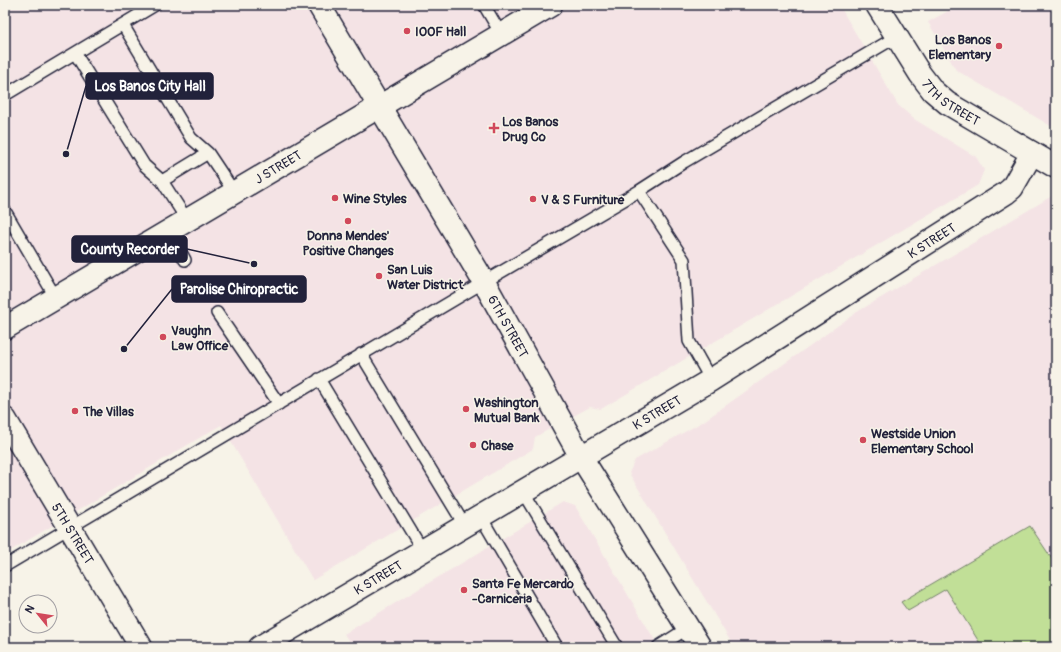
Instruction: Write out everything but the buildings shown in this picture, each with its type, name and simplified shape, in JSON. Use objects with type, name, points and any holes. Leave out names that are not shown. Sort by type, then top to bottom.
[{"type":"street","name":"6TH STREET","points":[[319,5],[484,282],[581,457],[700,647]]},
{"type":"street","name":"7TH STREET","points":[[877,5],[920,74],[933,91],[947,103],[1056,166]]},
{"type":"street","name":"J STREET","points":[[7,322],[56,298],[501,34],[542,7]]},
{"type":"street","name":"K STREET","points":[[260,647],[711,380],[1006,193],[1012,188],[1032,153]]},
{"type":"street","name":"5TH STREET","points":[[5,419],[141,647]]},
{"type":"lane","points":[[5,95],[155,5]]},
{"type":"lane","points":[[484,5],[501,34]]},
{"type":"lane","points":[[123,25],[191,138],[208,153],[234,192]]},
{"type":"lane","points":[[5,566],[639,191],[684,162],[896,37]]},
{"type":"lane","points":[[76,53],[144,166],[162,181],[178,226],[185,260]]},
{"type":"lane","points":[[162,181],[208,153]]},
{"type":"lane","points":[[639,191],[684,260],[689,341],[711,380]]},
{"type":"lane","points":[[5,211],[56,298]]},
{"type":"lane","points":[[217,313],[279,404]]},
{"type":"lane","points":[[362,354],[557,647]]},
{"type":"lane","points":[[319,380],[423,551]]},
{"type":"lane","points":[[523,491],[617,647]]},
{"type":"lane","points":[[658,647],[688,628]]},
{"type":"shaded area","points":[[5,5],[839,5],[898,105],[914,119],[976,157],[984,170],[978,185],[601,409],[590,407],[535,437],[533,449],[313,580],[221,425],[5,554]]},
{"type":"shaded area","name":"Los Banos Elementary","points":[[959,5],[1056,5],[1056,129],[956,70],[928,22]]},
{"type":"shaded area","name":"Westside Union Elementary School","points":[[1052,196],[1056,199],[1056,647],[734,647],[629,473],[635,460],[704,421],[857,312]]},
{"type":"shaded area","points":[[563,502],[575,506],[659,647],[353,647],[344,634]]},
{"type":"green space","points":[[1030,526],[1052,559],[1056,557],[1056,647],[978,647],[981,645],[946,589],[908,611],[901,602]]},
{"type":"place","name":"IOOF Hall","points":[[407,31]]},
{"type":"place","name":"Los Banos Elementary","points":[[999,46]]},
{"type":"place","name":"Los Banos Drug Co","points":[[494,128]]},
{"type":"place","name":"Los Banos City Hall","points":[[66,154]]},
{"type":"place","name":"Wine Styles","points":[[335,198]]},
{"type":"place","name":"V & S Furniture","points":[[533,199]]},
{"type":"place","name":"Donna Mendes' Positive Changes","points":[[348,221]]},
{"type":"place","name":"County Recorder","points":[[254,264]]},
{"type":"place","name":"San Luis Water District","points":[[379,276]]},
{"type":"place","name":"Vaughn Law Office","points":[[163,337]]},
{"type":"place","name":"Parolise Chiropractic","points":[[124,349]]},
{"type":"place","name":"Washington Mutual Bank","points":[[466,409]]},
{"type":"place","name":"The Villas","points":[[75,411]]},
{"type":"place","name":"Westside Union Elementary School","points":[[863,440]]},
{"type":"place","name":"Chase","points":[[473,445]]},
{"type":"place","name":"Santa Fe Mercardo -Carniceria","points":[[464,590]]}]
